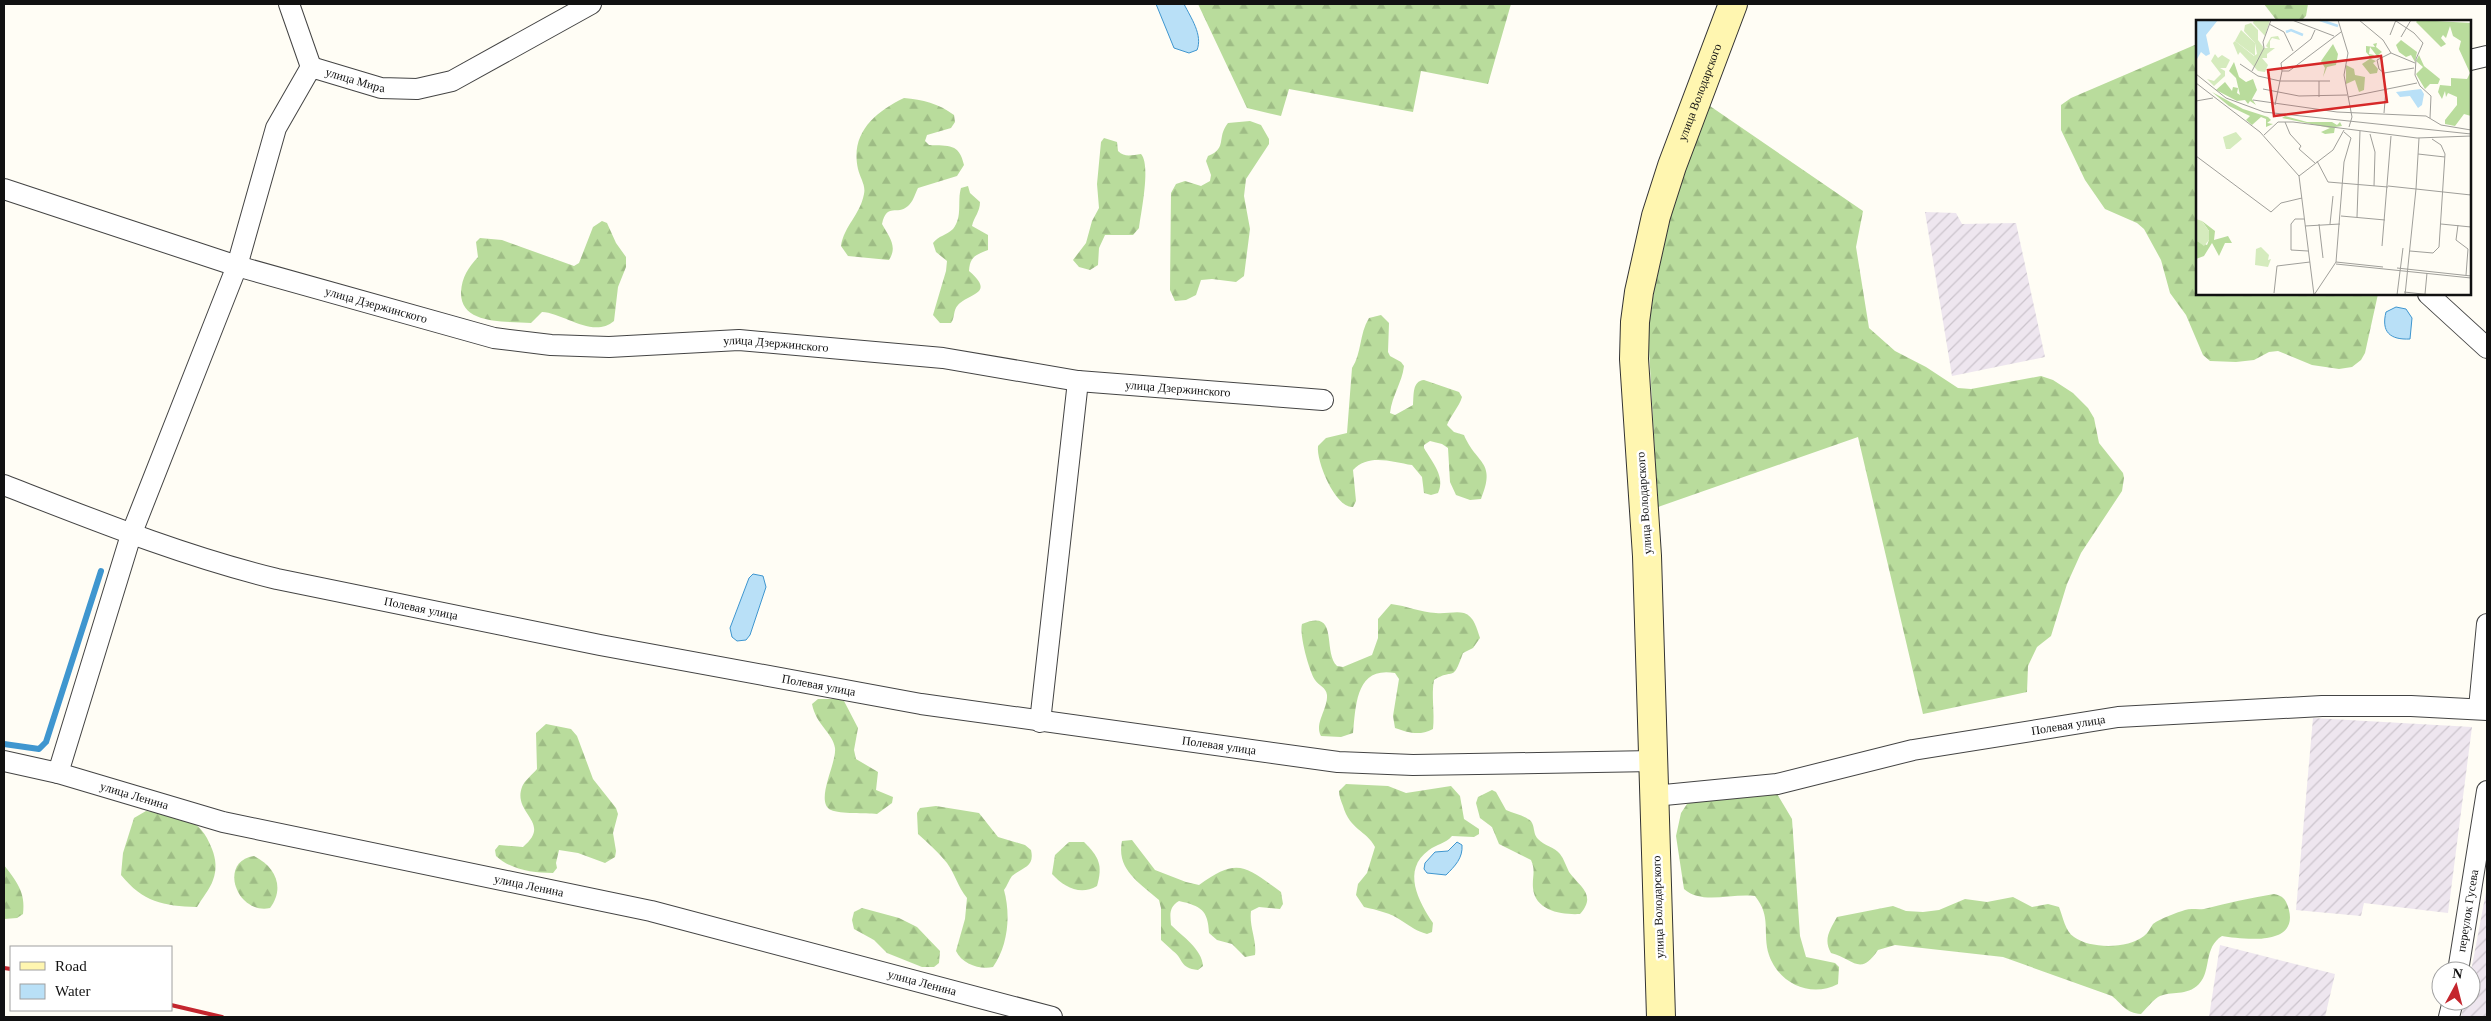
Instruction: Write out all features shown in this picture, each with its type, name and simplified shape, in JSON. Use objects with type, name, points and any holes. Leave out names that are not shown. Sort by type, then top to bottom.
[{"type":"street","points":[[289,4],[311,67]]},
{"type":"street","name":"улица Мира","points":[[58,773],[131,535],[236,266],[276,128],[311,67],[381,88],[417,90],[452,81],[591,4]]},
{"type":"street","name":"улица Володарского","points":[[1661,1017],[1647,556],[1634,359],[1636,322],[1639,292],[1662,200],[1704,76],[1733,4]]},
{"type":"street","points":[[2471,60],[2487,56]]},
{"type":"street","name":"улица Дзержинского","points":[[4,189],[236,266],[494,338],[551,345],[609,347],[739,340],[943,358],[1078,381],[1323,400]]},
{"type":"street","points":[[2429,295],[2487,348]]},
{"type":"street","points":[[1040,722],[1078,381]]},
{"type":"street","name":"Полевая улица","points":[[4,485],[131,535],[230,568],[277,580],[751,673],[921,704],[1338,762],[1413,765],[1654,761]]},
{"type":"street","points":[[2483,709],[2487,624]]},
{"type":"street","name":"Полевая улица","points":[[1654,796],[1777,784],[1913,750],[2118,717],[2322,706],[2483,709]]},
{"type":"street","name":"улица Ленина","points":[[4,761],[58,773],[223,822],[651,911],[1052,1017]]},
{"type":"street","name":"переулок Гусева","points":[[2460,961],[2487,791]]},
{"type":"shaded area","points":[[1925,212],[1956,213],[1962,224],[2016,223],[2045,357],[1952,376]]},
{"type":"shaded area","points":[[2313,718],[2472,727],[2448,913],[2364,903],[2361,916],[2296,910]]},
{"type":"shaded area","points":[[2487,887],[2487,1017],[2461,1017],[2462,1011],[2481,1011],[2481,961],[2473,961]]},
{"type":"shaded area","points":[[2220,945],[2335,974],[2325,1017],[2209,1017]]},
{"type":"green space","points":[[1198,4],[1511,4],[1488,84],[1421,71],[1413,112],[1289,89],[1281,116],[1247,108]]},
{"type":"green space","points":[[2264,4],[2308,4],[2306,16],[2302,20],[2276,20]]},
{"type":"green space","points":[[2196,44],[2196,295],[2378,295],[2365,353],[2361,360],[2352,367],[2339,369],[2312,365],[2278,351],[2269,352],[2254,360],[2236,362],[2210,361],[2203,355],[2186,315],[2170,293],[2161,260],[2144,229],[2137,223],[2105,209],[2085,180],[2061,130],[2061,105],[2071,98]]},
{"type":"green space","points":[[904,98],[930,103],[954,115],[955,122],[951,128],[927,135],[925,141],[929,145],[948,146],[956,149],[964,165],[957,176],[918,188],[908,206],[904,209],[887,213],[882,224],[893,246],[892,255],[889,260],[848,256],[841,246],[862,201],[864,191],[856,156],[861,134],[867,125],[883,110]]},
{"type":"green space","points":[[1707,104],[1863,211],[1856,247],[1869,328],[1895,351],[1926,367],[1958,388],[1971,389],[2041,376],[2053,380],[2073,393],[2088,408],[2094,418],[2099,443],[2123,473],[2122,491],[2081,553],[2067,584],[2051,636],[2037,647],[2028,666],[2027,692],[1923,714],[1858,437],[1658,507],[1648,332],[1654,291],[1672,211]]},
{"type":"green space","points":[[1250,121],[1261,125],[1269,139],[1269,144],[1246,179],[1244,196],[1250,229],[1244,276],[1236,282],[1212,279],[1201,280],[1196,295],[1186,300],[1175,301],[1170,290],[1171,193],[1176,184],[1185,181],[1201,186],[1210,181],[1211,175],[1206,161],[1208,156],[1218,150],[1228,123]]},
{"type":"green space","points":[[1104,138],[1117,142],[1118,151],[1123,155],[1141,154],[1145,168],[1144,189],[1139,228],[1133,235],[1105,235],[1099,248],[1098,265],[1090,270],[1079,267],[1073,260],[1086,243],[1092,221],[1099,208],[1097,184],[1101,142]]},
{"type":"green space","points":[[968,186],[970,193],[980,202],[972,226],[988,235],[988,250],[974,257],[970,266],[969,271],[977,279],[980,289],[958,305],[951,323],[940,323],[933,315],[946,271],[947,261],[936,252],[933,243],[953,229],[959,214],[961,188]]},
{"type":"green space","points":[[602,221],[607,223],[616,243],[626,257],[626,267],[618,287],[614,321],[606,326],[588,326],[551,313],[542,312],[531,323],[498,321],[487,320],[468,311],[463,303],[461,292],[464,277],[478,257],[476,242],[480,238],[502,240],[574,266],[579,263],[593,227]]},
{"type":"green space","points":[[1381,315],[1389,323],[1388,352],[1390,356],[1401,362],[1404,366],[1390,413],[1395,415],[1413,405],[1414,389],[1420,381],[1424,380],[1459,392],[1462,397],[1447,425],[1454,432],[1464,435],[1486,470],[1487,477],[1481,499],[1470,500],[1456,495],[1450,482],[1448,448],[1442,444],[1430,441],[1424,445],[1424,448],[1439,475],[1440,487],[1438,493],[1431,495],[1424,493],[1422,477],[1412,465],[1381,460],[1366,462],[1353,470],[1356,501],[1353,507],[1346,505],[1333,492],[1323,472],[1318,446],[1326,438],[1347,433],[1352,368],[1369,318]]},
{"type":"green space","points":[[1391,604],[1430,612],[1464,613],[1473,620],[1478,631],[1480,638],[1473,648],[1463,653],[1455,672],[1434,680],[1433,729],[1414,733],[1395,728],[1393,716],[1399,679],[1395,673],[1382,672],[1372,675],[1360,689],[1355,710],[1353,733],[1341,737],[1321,736],[1319,726],[1326,705],[1327,695],[1325,690],[1315,680],[1310,669],[1303,644],[1302,624],[1314,621],[1321,622],[1326,626],[1333,659],[1337,666],[1343,667],[1372,655],[1378,638],[1378,619]]},
{"type":"green space","points":[[818,699],[838,699],[844,701],[858,728],[854,750],[856,759],[878,772],[876,790],[893,797],[892,803],[877,814],[840,812],[831,810],[826,806],[825,791],[835,755],[835,748],[834,743],[814,711],[812,704]]},
{"type":"green space","points":[[546,724],[571,729],[577,736],[593,779],[616,808],[618,814],[613,833],[615,857],[605,863],[578,853],[559,850],[556,863],[557,868],[553,873],[545,873],[515,868],[496,856],[495,850],[499,845],[523,847],[534,831],[533,824],[522,804],[520,796],[523,785],[537,769],[536,733]]},
{"type":"green space","points":[[1346,784],[1388,786],[1406,793],[1451,786],[1460,796],[1464,819],[1479,829],[1479,834],[1474,837],[1452,836],[1447,841],[1435,846],[1421,858],[1414,876],[1418,896],[1433,923],[1432,932],[1423,933],[1384,912],[1364,907],[1356,895],[1358,884],[1367,873],[1375,847],[1346,814],[1339,791]]},
{"type":"green space","points":[[1492,790],[1496,792],[1506,810],[1523,816],[1530,821],[1538,839],[1561,856],[1569,872],[1587,896],[1587,902],[1580,914],[1565,914],[1550,910],[1539,902],[1533,888],[1534,871],[1531,860],[1499,844],[1492,827],[1480,818],[1476,803],[1478,797]]},
{"type":"green space","points":[[1776,792],[1792,819],[1800,936],[1806,957],[1835,963],[1839,967],[1838,984],[1828,988],[1807,989],[1788,981],[1780,974],[1769,955],[1765,918],[1755,896],[1708,897],[1691,894],[1684,889],[1676,836],[1681,813],[1687,804],[1700,798]]},
{"type":"green space","points":[[936,806],[979,813],[998,837],[1025,845],[1031,850],[1030,863],[1012,876],[1004,890],[1008,920],[1007,930],[1002,950],[993,967],[983,968],[967,963],[956,951],[965,919],[967,898],[947,863],[918,834],[917,813],[920,808]]},
{"type":"green space","points":[[146,811],[186,819],[201,830],[207,838],[216,864],[215,872],[210,887],[197,907],[164,904],[154,901],[137,891],[121,875],[123,853],[134,818]]},
{"type":"green space","points":[[1132,840],[1155,870],[1186,882],[1199,885],[1223,871],[1241,868],[1250,871],[1281,892],[1283,904],[1280,909],[1259,907],[1251,911],[1255,955],[1245,957],[1232,944],[1217,940],[1209,933],[1207,919],[1202,910],[1179,901],[1173,906],[1171,911],[1171,925],[1195,948],[1202,960],[1203,966],[1198,970],[1185,965],[1161,940],[1161,908],[1159,900],[1137,882],[1126,868],[1121,851],[1122,841]]},
{"type":"green space","points":[[1069,842],[1084,842],[1093,852],[1100,872],[1097,886],[1084,890],[1073,889],[1062,883],[1052,874],[1055,855]]},
{"type":"green space","points":[[254,856],[268,866],[276,879],[277,893],[270,908],[258,908],[248,904],[236,886],[234,876],[237,867],[243,860]]},
{"type":"green space","points":[[4,865],[19,887],[23,899],[23,914],[17,918],[4,919]]},
{"type":"green space","points":[[2274,894],[2284,899],[2289,910],[2290,922],[2285,930],[2277,935],[2266,938],[2254,939],[2222,936],[2212,947],[2203,978],[2199,984],[2189,991],[2158,997],[2141,1014],[2128,1010],[2112,996],[2003,957],[1895,945],[1878,950],[1866,963],[1856,964],[1831,953],[1828,943],[1828,935],[1837,917],[1893,906],[1906,911],[1923,912],[1939,910],[1965,899],[1987,902],[2013,897],[2032,907],[2048,904],[2059,907],[2068,931],[2081,941],[2089,944],[2119,945],[2137,940],[2145,935],[2156,922],[2185,910],[2204,909]]},
{"type":"green space","points":[[862,908],[899,918],[917,927],[940,951],[939,963],[934,967],[922,967],[887,953],[874,940],[854,929],[852,920],[854,912]]},
{"type":"water","points":[[1156,4],[1184,4],[1197,33],[1197,50],[1189,53],[1174,48]]},
{"type":"water","points":[[2396,307],[2406,309],[2412,318],[2410,339],[2397,338],[2386,330],[2386,312]]},
{"type":"water","points":[[753,574],[763,576],[766,587],[750,635],[746,640],[737,641],[732,637],[730,628],[749,578]]},
{"type":"water","points":[[1457,842],[1462,845],[1461,854],[1449,872],[1446,875],[1427,873],[1424,869],[1425,863],[1435,852],[1448,851]]},
{"type":"waterway","points":[[4,744],[39,749],[46,742],[101,571]]},
{"type":"railway","points":[[4,968],[10,969]]},
{"type":"railway","points":[[172,1005],[222,1017]]}]
